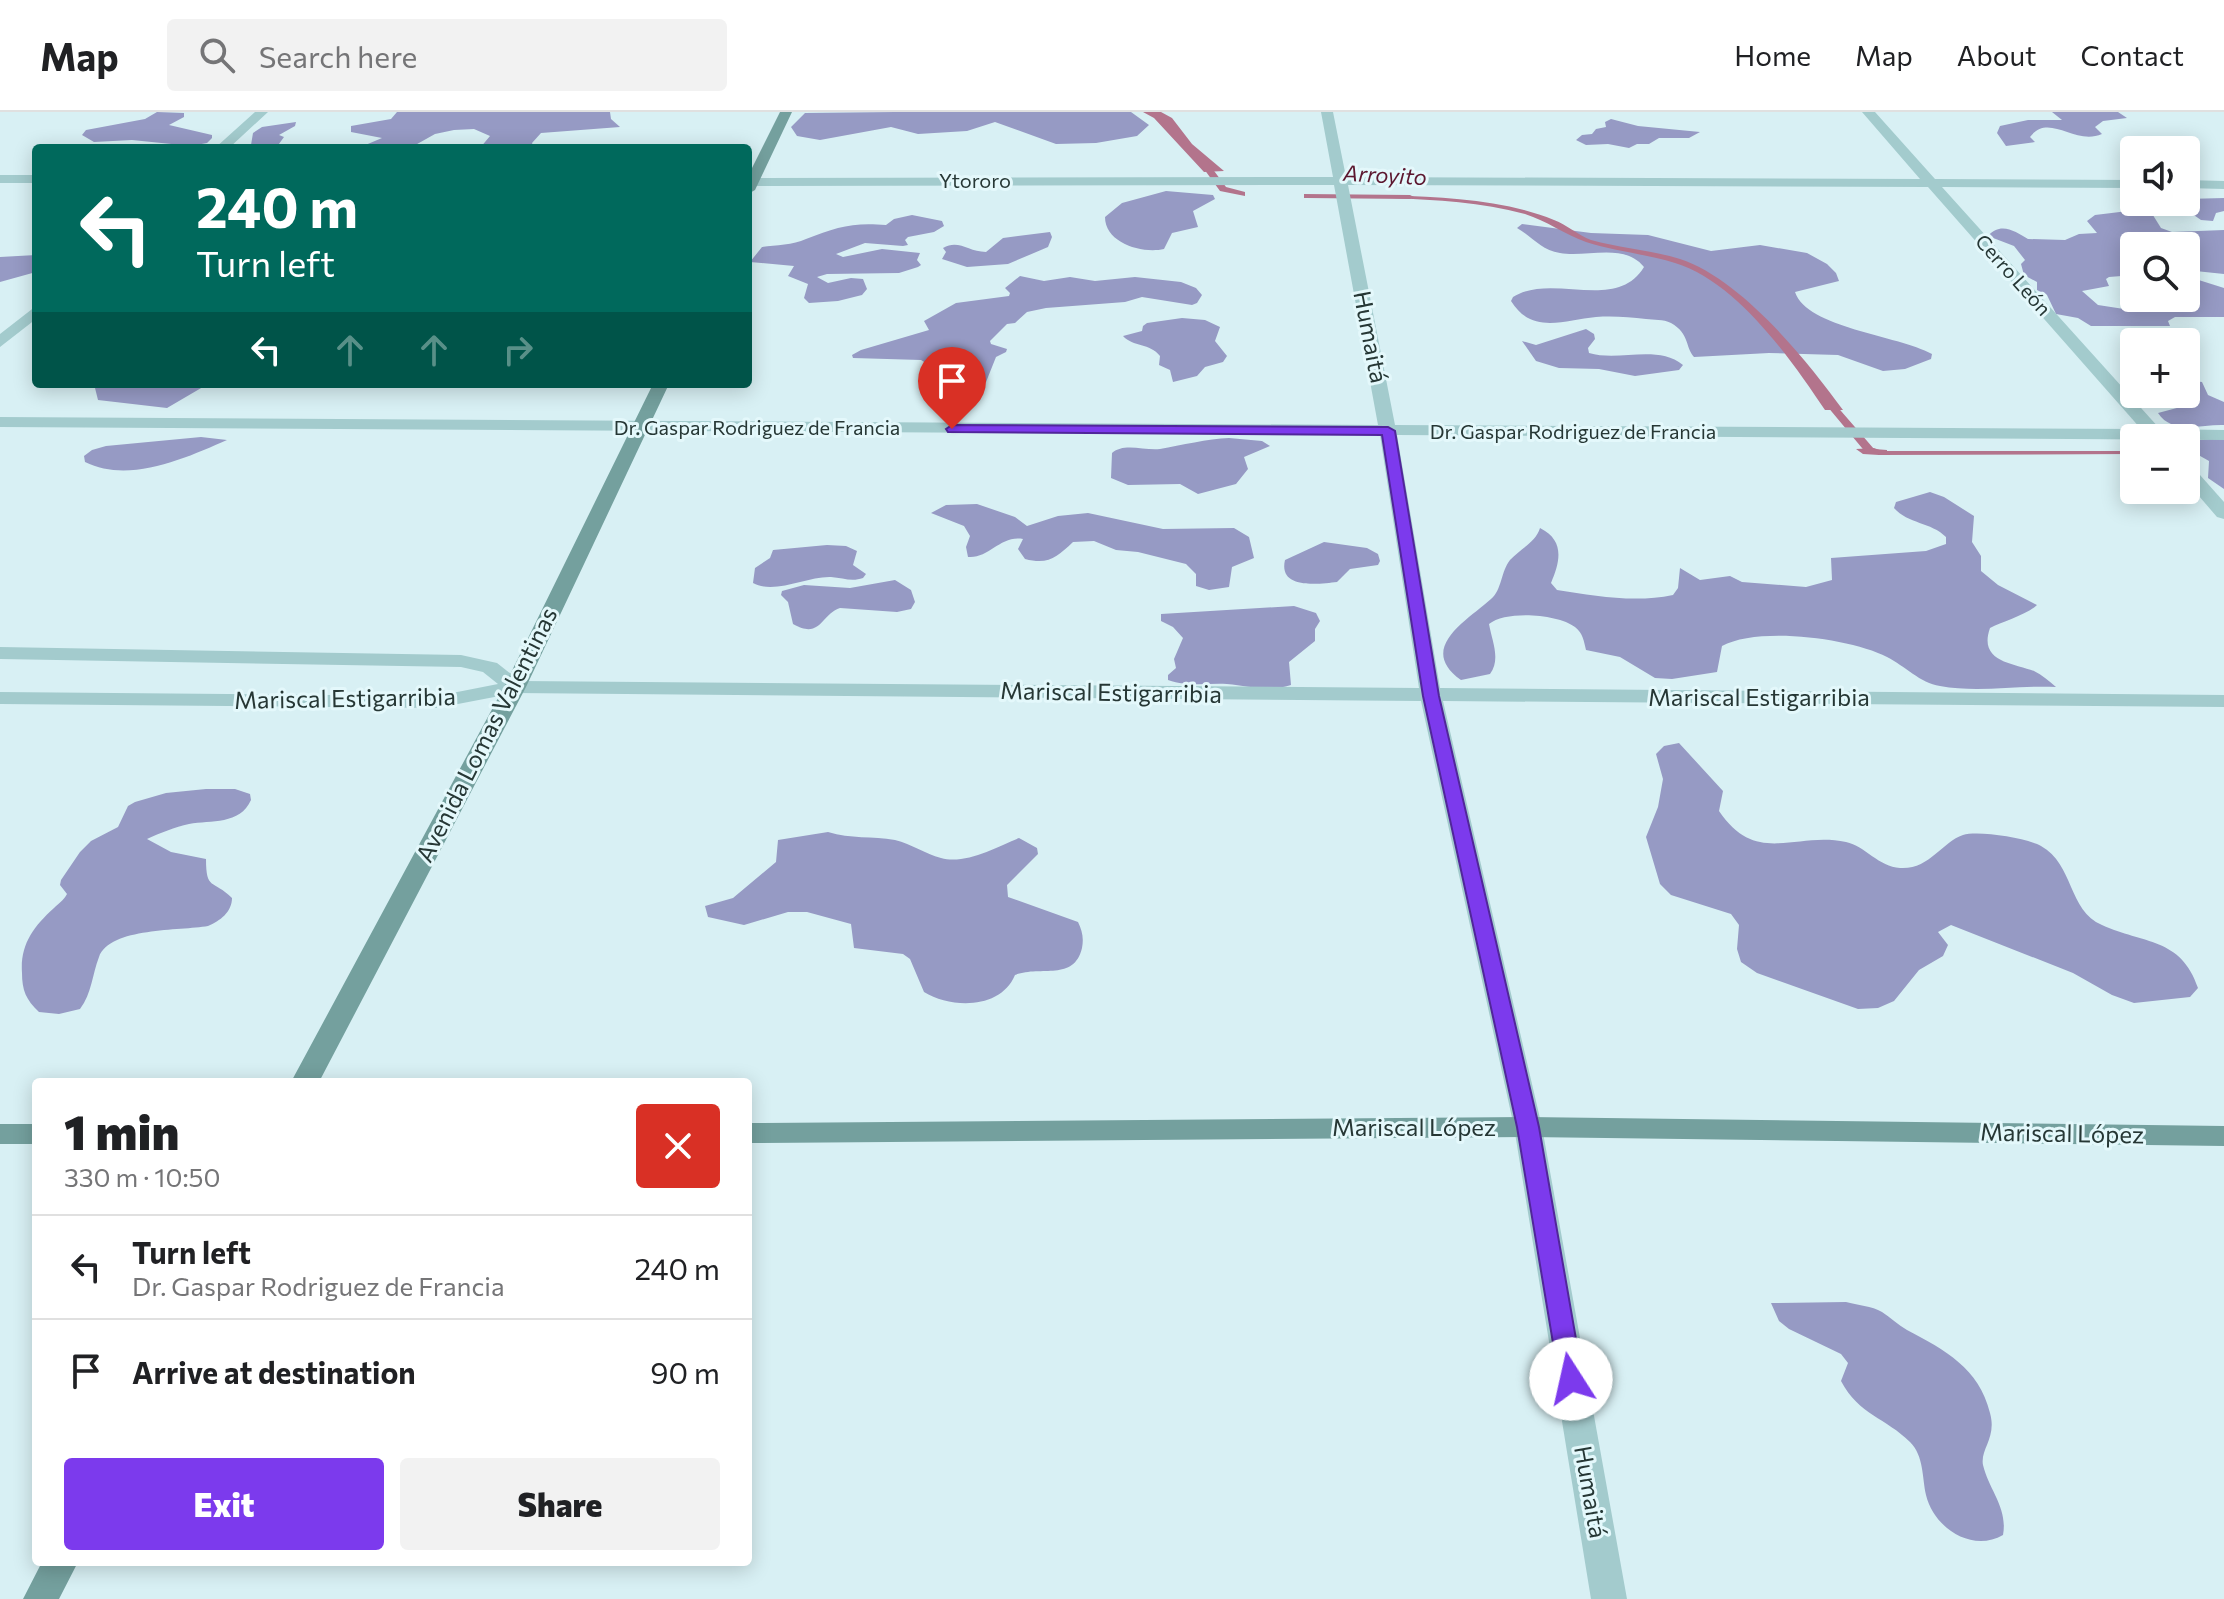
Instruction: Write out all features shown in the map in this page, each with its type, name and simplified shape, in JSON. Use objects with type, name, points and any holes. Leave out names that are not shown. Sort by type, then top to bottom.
[{"type":"street","points":[[226,144],[262,112]]},
{"type":"street","points":[[752,179],[786,112]]},
{"type":"street","name":"Humaitá","points":[[1327,112],[1388,431],[1431,696],[1528,1127],[1609,1599]]},
{"type":"street","name":"Cerro León","points":[[1868,112],[2145,424]]},
{"type":"street","points":[[0,179],[32,179]]},
{"type":"street","name":"Ytororo","points":[[752,185],[1223,180],[1342,193],[1930,182],[2120,184]]},
{"type":"street","points":[[2200,184],[2224,185]]},
{"type":"street","points":[[0,342],[32,314]]},
{"type":"street","name":"Avenida Lomas Valentinas","points":[[307,1078],[515,687],[659,388]]},
{"type":"street","name":"Dr. Gaspar Rodriguez de Francia","points":[[0,422],[2120,436]]},
{"type":"street","name":"Dr. Gaspar Rodriguez de Francia","points":[[2200,436],[2224,435]]},
{"type":"street","points":[[2200,486],[2224,513]]},
{"type":"street","points":[[0,653],[461,661],[490,667],[515,687]]},
{"type":"street","name":"Mariscal Estigarribia","points":[[0,698],[437,702],[515,687],[2224,701]]},
{"type":"street","name":"Mariscal López","points":[[752,1133],[1528,1127],[2224,1136]]},
{"type":"street","points":[[0,1134],[32,1134]]},
{"type":"street","points":[[41,1599],[58,1566]]},
{"type":"shaded area","points":[[157,112],[184,113],[184,117],[169,125],[212,135],[212,138],[202,144],[171,144],[132,140],[94,142],[82,135],[86,130],[145,119]]},
{"type":"shaded area","points":[[397,112],[610,112],[611,119],[620,127],[541,133],[532,144],[483,144],[490,136],[474,129],[435,134],[417,144],[368,144],[382,138],[351,132],[351,126],[391,119]]},
{"type":"shaded area","points":[[1131,112],[1149,125],[1137,136],[1096,143],[1056,144],[995,122],[967,131],[918,134],[891,127],[820,140],[797,136],[791,127],[805,113]]},
{"type":"shaded area","points":[[1143,112],[1161,112],[1172,118],[1192,144],[1224,171],[1204,172],[1154,118]]},
{"type":"shaded area","points":[[2052,112],[2118,112],[2127,118],[2103,121],[2095,127],[2102,134],[2092,137],[2045,128],[2037,130],[2030,137],[2035,142],[2006,146],[1997,133],[2000,126],[2028,120],[2062,120]]},
{"type":"shaded area","points":[[1611,119],[1638,126],[1700,132],[1689,138],[1659,138],[1649,144],[1629,148],[1608,144],[1586,145],[1576,140],[1606,127],[1605,122]]},
{"type":"shaded area","points":[[296,122],[295,126],[279,135],[284,137],[279,144],[251,144],[253,133],[262,127]]},
{"type":"shaded area","points":[[1166,191],[1213,195],[1215,199],[1193,211],[1198,227],[1172,233],[1164,249],[1136,248],[1111,234],[1105,217],[1122,203]]},
{"type":"shaded area","points":[[1392,195],[1474,201],[1514,208],[1554,220],[1591,240],[1669,256],[1703,269],[1749,302],[1770,323],[1843,410],[1825,410],[1760,324],[1720,287],[1698,273],[1675,263],[1586,242],[1525,214],[1475,204],[1392,198]]},
{"type":"shaded area","points":[[2224,198],[2224,211],[2216,213],[2213,221],[2201,220],[2195,216],[2200,216],[2200,199]]},
{"type":"shaded area","points":[[2120,212],[2120,216],[2154,216],[2161,228],[2172,232],[2120,232],[2120,276],[2106,279],[2109,286],[2082,291],[2098,305],[2120,308],[2120,312],[2200,312],[2200,280],[2224,288],[2224,317],[2175,317],[2168,321],[2170,326],[2091,326],[2078,318],[2056,314],[2047,295],[2037,290],[2037,282],[2024,275],[2021,264],[2025,260],[2014,246],[1988,236],[2003,229],[2028,239],[2065,240],[2079,234],[2097,233],[2087,221],[2095,215]]},
{"type":"shaded area","points":[[912,215],[942,221],[944,226],[934,232],[908,237],[905,240],[908,245],[865,243],[836,254],[843,257],[882,249],[920,253],[917,260],[921,265],[918,267],[899,273],[827,274],[817,277],[828,283],[863,279],[867,289],[862,295],[809,303],[804,298],[808,284],[788,276],[794,266],[752,262],[762,247],[796,242],[845,226],[886,225],[894,219]]},
{"type":"shaded area","points":[[1522,224],[1591,233],[1648,235],[1711,251],[1760,245],[1807,253],[1827,264],[1839,281],[1795,292],[1803,304],[1834,322],[1917,347],[1932,354],[1931,359],[1905,369],[1883,371],[1838,355],[1769,353],[1694,357],[1677,327],[1665,321],[1596,317],[1539,322],[1519,312],[1511,301],[1513,297],[1529,290],[1546,288],[1617,288],[1632,280],[1644,267],[1636,259],[1615,253],[1570,254],[1553,251],[1517,228]]},
{"type":"shaded area","points":[[2224,230],[2224,274],[2200,271],[2200,232],[2172,232]]},
{"type":"shaded area","points":[[1050,232],[1052,237],[1048,247],[1008,264],[967,267],[942,259],[946,252],[943,248],[949,246],[959,245],[986,252],[1003,238]]},
{"type":"shaded area","points":[[32,255],[32,273],[0,282],[0,257]]},
{"type":"shaded area","points":[[1020,276],[1044,281],[1070,277],[1095,281],[1135,277],[1181,282],[1196,288],[1202,295],[1192,305],[1142,297],[1125,302],[1027,312],[1015,323],[1007,324],[990,341],[1007,349],[1006,352],[996,357],[986,382],[973,387],[939,389],[928,377],[934,368],[921,360],[853,358],[852,355],[861,350],[929,330],[924,321],[956,303],[1009,296],[1005,288]]},
{"type":"shaded area","points":[[1182,318],[1205,320],[1220,327],[1215,341],[1227,356],[1223,362],[1205,367],[1197,376],[1173,382],[1170,370],[1159,365],[1160,356],[1156,352],[1123,336],[1142,331],[1147,323]]},
{"type":"shaded area","points":[[1586,329],[1594,334],[1595,339],[1588,348],[1589,353],[1613,356],[1650,354],[1673,359],[1683,365],[1679,370],[1635,376],[1599,369],[1559,368],[1536,361],[1522,341],[1536,345]]},
{"type":"shaded area","points":[[2202,382],[2208,395],[2224,402],[2224,425],[2171,424],[2158,413],[2177,408],[2200,408]]},
{"type":"shaded area","points":[[95,388],[201,388],[167,408],[98,400]]},
{"type":"shaded area","points":[[201,437],[227,440],[176,461],[138,469],[102,468],[85,462],[84,456],[106,446]]},
{"type":"shaded area","points":[[1229,438],[1262,441],[1270,446],[1244,457],[1248,469],[1236,484],[1198,494],[1180,484],[1128,485],[1111,478],[1112,453],[1122,448],[1160,449]]},
{"type":"shaded area","points":[[2224,438],[2224,489],[2208,478],[2209,461],[2200,456],[2200,440]]},
{"type":"shaded area","points":[[1856,449],[2120,451],[2120,454],[1879,455],[1863,454]]},
{"type":"shaded area","points":[[1930,492],[1974,516],[1972,542],[1981,556],[1981,571],[1998,585],[2037,605],[1990,628],[1989,648],[2000,659],[2034,671],[2056,687],[1969,689],[1940,686],[1871,650],[1828,640],[1781,636],[1738,640],[1722,646],[1717,672],[1672,679],[1655,678],[1620,657],[1586,650],[1583,638],[1575,627],[1557,619],[1532,615],[1507,617],[1489,624],[1495,656],[1490,674],[1461,680],[1448,668],[1443,657],[1450,635],[1495,595],[1510,560],[1540,528],[1557,545],[1557,566],[1551,583],[1557,590],[1630,599],[1673,595],[1678,588],[1680,568],[1700,580],[1730,576],[1742,582],[1806,587],[1832,580],[1831,558],[1926,551],[1946,544],[1946,537],[1940,532],[1906,517],[1894,508],[1896,502]]},
{"type":"shaded area","points":[[977,504],[1015,517],[1027,526],[1058,516],[1088,513],[1163,529],[1234,528],[1249,537],[1254,558],[1232,567],[1229,587],[1209,590],[1196,586],[1196,574],[1186,564],[1116,550],[1094,541],[1073,542],[1057,556],[1047,560],[1025,559],[1018,549],[1023,539],[1008,540],[975,557],[968,557],[966,547],[970,536],[964,526],[931,513],[946,505]]},
{"type":"shaded area","points":[[1324,542],[1367,548],[1378,554],[1380,561],[1378,565],[1350,569],[1337,582],[1302,583],[1288,576],[1284,570],[1285,560]]},
{"type":"shaded area","points":[[846,546],[857,551],[853,565],[866,574],[863,578],[822,577],[771,587],[753,583],[755,568],[770,558],[773,550]]},
{"type":"shaded area","points":[[895,580],[911,590],[915,602],[911,609],[897,612],[840,608],[815,628],[809,629],[793,624],[788,602],[781,595],[782,591],[804,585],[850,588]]},
{"type":"shaded area","points":[[1294,606],[1316,613],[1320,621],[1315,629],[1315,641],[1289,662],[1291,685],[1267,688],[1168,680],[1168,675],[1176,668],[1174,659],[1183,638],[1173,627],[1161,621],[1161,614]]},
{"type":"shaded area","points":[[1679,743],[1723,791],[1719,811],[1733,828],[1762,843],[1810,840],[1846,842],[1885,864],[1900,868],[1919,865],[1963,835],[1980,833],[2002,836],[2041,846],[2060,864],[2076,899],[2091,918],[2171,951],[2191,971],[2198,988],[2190,997],[2134,1003],[2112,995],[2073,973],[1951,925],[1938,932],[1948,945],[1943,956],[1919,970],[1894,1001],[1878,1008],[1858,1009],[1757,973],[1741,962],[1737,949],[1739,925],[1731,914],[1671,895],[1660,884],[1646,837],[1658,807],[1663,779],[1656,754],[1664,746]]},
{"type":"shaded area","points":[[235,789],[250,794],[251,800],[240,814],[232,818],[184,825],[147,839],[171,852],[206,859],[209,880],[232,898],[228,912],[208,926],[147,932],[117,940],[106,947],[99,957],[80,1009],[59,1014],[39,1012],[24,990],[23,954],[34,930],[67,894],[60,885],[61,880],[80,852],[91,841],[118,827],[128,806],[135,802],[166,793]]},
{"type":"shaded area","points":[[828,832],[895,840],[950,860],[981,854],[1019,838],[1037,848],[1038,854],[1007,885],[1008,897],[1078,922],[1083,941],[1078,959],[1064,969],[1015,975],[999,994],[975,1003],[961,1003],[935,998],[924,992],[910,959],[903,954],[854,948],[851,924],[807,912],[788,912],[744,925],[708,917],[705,906],[733,898],[776,862],[778,840]]},
{"type":"shaded area","points":[[1846,1302],[1882,1312],[1959,1362],[1978,1384],[1992,1422],[1983,1465],[2003,1516],[2003,1535],[1991,1540],[1967,1539],[1937,1518],[1926,1495],[1915,1448],[1901,1434],[1864,1409],[1848,1392],[1841,1381],[1848,1363],[1841,1354],[1789,1329],[1779,1321],[1771,1303]]},
{"type":"waterway","name":"Arroyito","points":[[1200,158],[1223,189],[1242,194]]},
{"type":"waterway","name":"Arroyito","points":[[1307,196],[1410,197]]},
{"type":"waterway","points":[[1825,398],[1871,452],[1883,452]]},
{"type":"route","points":[[952,429],[1388,431],[1431,696],[1528,1127],[1571,1379]]}]
